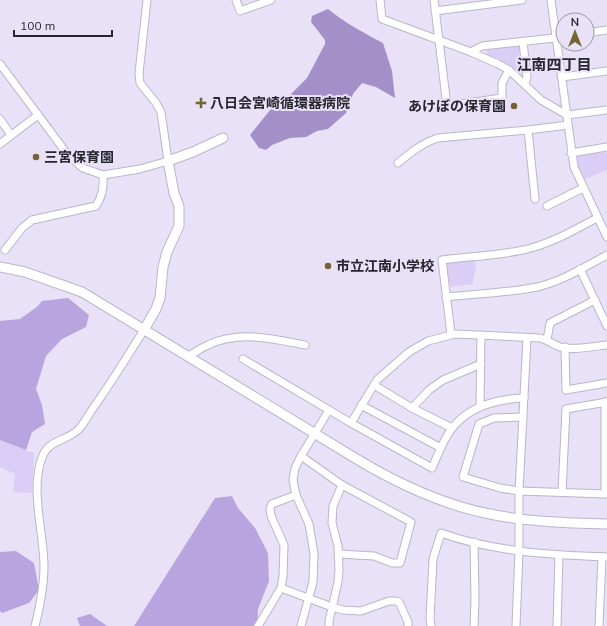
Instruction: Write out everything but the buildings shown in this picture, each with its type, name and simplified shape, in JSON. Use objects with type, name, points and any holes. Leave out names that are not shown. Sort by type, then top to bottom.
[{"type":"street","points":[[35,626],[40,604],[44,566],[38,517],[39,467],[43,454],[46,448],[79,429],[108,388],[154,314],[160,298],[163,267],[167,252],[179,226],[179,206],[174,193],[160,112],[156,103],[140,83],[139,73],[147,0]]},
{"type":"street","points":[[236,0],[240,11],[271,0]]},
{"type":"street","points":[[380,0],[382,19],[471,52],[509,70],[541,100],[567,115],[607,110]]},
{"type":"street","points":[[434,0],[447,106],[502,98],[502,83],[509,70]]},
{"type":"street","points":[[435,11],[522,0]]},
{"type":"street","points":[[552,0],[555,14]]},
{"type":"street","points":[[595,32],[607,30]]},
{"type":"street","points":[[471,52],[482,46],[555,38]]},
{"type":"street","points":[[523,42],[527,77],[525,84]]},
{"type":"street","points":[[561,52],[562,77],[574,167],[607,237]]},
{"type":"street","points":[[0,64],[75,162],[83,168],[103,175],[140,169],[168,161],[193,152],[223,138]]},
{"type":"street","points":[[562,77],[607,71]]},
{"type":"street","points":[[0,144],[38,115]]},
{"type":"street","points":[[0,120],[11,135]]},
{"type":"street","points":[[398,164],[422,144],[438,138],[568,125]]},
{"type":"street","points":[[528,130],[535,199]]},
{"type":"street","points":[[571,153],[607,148]]},
{"type":"street","points":[[5,250],[22,228],[32,220],[96,206],[99,202],[104,185],[103,175]]},
{"type":"street","points":[[547,206],[583,188]]},
{"type":"street","points":[[451,334],[442,260],[511,252],[530,248],[554,240],[597,218]]},
{"type":"street","points":[[446,297],[532,288],[555,281],[607,255]]},
{"type":"street","points":[[0,267],[25,272],[82,292],[189,356],[314,434],[384,475],[427,496],[469,509],[518,519],[564,523],[607,524]]},
{"type":"street","points":[[580,269],[607,326]]},
{"type":"street","points":[[547,340],[550,323],[594,300]]},
{"type":"street","points":[[351,423],[377,380],[417,346],[428,341],[451,334],[547,340],[561,347],[578,348],[607,345]]},
{"type":"street","points":[[480,406],[481,335]]},
{"type":"street","points":[[189,356],[209,344],[235,338],[265,337],[306,345]]},
{"type":"street","points":[[516,626],[519,552],[519,491],[527,338]]},
{"type":"street","points":[[566,347],[566,390],[607,383]]},
{"type":"street","points":[[243,359],[351,423],[432,468],[452,428],[465,416],[480,406],[495,402],[524,398]]},
{"type":"street","points":[[412,408],[429,390],[443,380],[481,364]]},
{"type":"street","points":[[374,385],[412,408],[452,428]]},
{"type":"street","points":[[523,417],[494,418],[480,424],[462,477],[500,488],[519,491],[606,494],[606,402],[566,409],[562,492]]},
{"type":"street","points":[[361,405],[441,448]]},
{"type":"street","points":[[300,626],[314,582],[314,554],[310,524],[296,495],[293,480],[295,468],[301,456],[329,410]]},
{"type":"street","points":[[301,456],[342,485],[411,522],[400,563],[392,563],[374,556],[339,554]]},
{"type":"street","points":[[329,626],[338,582],[339,554],[332,524],[333,506],[342,485]]},
{"type":"street","points":[[258,626],[282,588],[284,545],[271,516],[270,508],[272,504],[296,495]]},
{"type":"street","points":[[431,626],[430,619],[433,559],[441,533],[455,538],[519,552],[604,557],[599,626]]},
{"type":"street","points":[[474,542],[474,626]]},
{"type":"street","points":[[557,626],[559,555]]},
{"type":"street","points":[[282,588],[343,610],[361,611],[388,601],[395,600],[399,602],[408,622],[408,626]]},
{"type":"shaded area","points":[[328,9],[362,32],[383,43],[392,71],[395,98],[376,87],[362,83],[353,94],[346,113],[328,129],[317,131],[306,137],[290,138],[272,145],[266,150],[259,148],[250,135],[275,104],[290,95],[307,78],[325,44],[325,40],[311,22],[312,16]]},
{"type":"shaded area","points":[[521,44],[525,72],[521,75],[506,63],[487,55],[487,48]]},
{"type":"shaded area","points":[[606,152],[607,170],[585,179],[577,164],[577,155]]},
{"type":"shaded area","points":[[474,259],[475,268],[473,284],[450,287],[446,262]]},
{"type":"shaded area","points":[[68,298],[89,315],[86,327],[62,339],[46,356],[36,389],[42,405],[45,424],[32,432],[26,450],[0,440],[0,321],[20,319],[38,306],[42,301]]},
{"type":"shaded area","points":[[0,440],[34,453],[32,493],[13,492],[15,474],[0,467]]},
{"type":"shaded area","points":[[232,496],[238,508],[255,528],[268,553],[269,581],[258,609],[257,626],[134,626],[215,498]]},
{"type":"shaded area","points":[[16,551],[34,563],[39,590],[29,603],[2,613],[0,611],[0,552]]},
{"type":"shaded area","points":[[90,614],[107,626],[80,626],[77,618]]},
{"type":"place","name":"八日会宮崎循環器病院","points":[[201,103]]},
{"type":"place","name":"あけぼの保育園","points":[[514,106]]},
{"type":"place","name":"三宮保育園","points":[[36,157]]},
{"type":"place","name":"市立江南小学校","points":[[328,266]]},
{"type":"district","name":"江南四丁目","points":[[554,64]]}]
